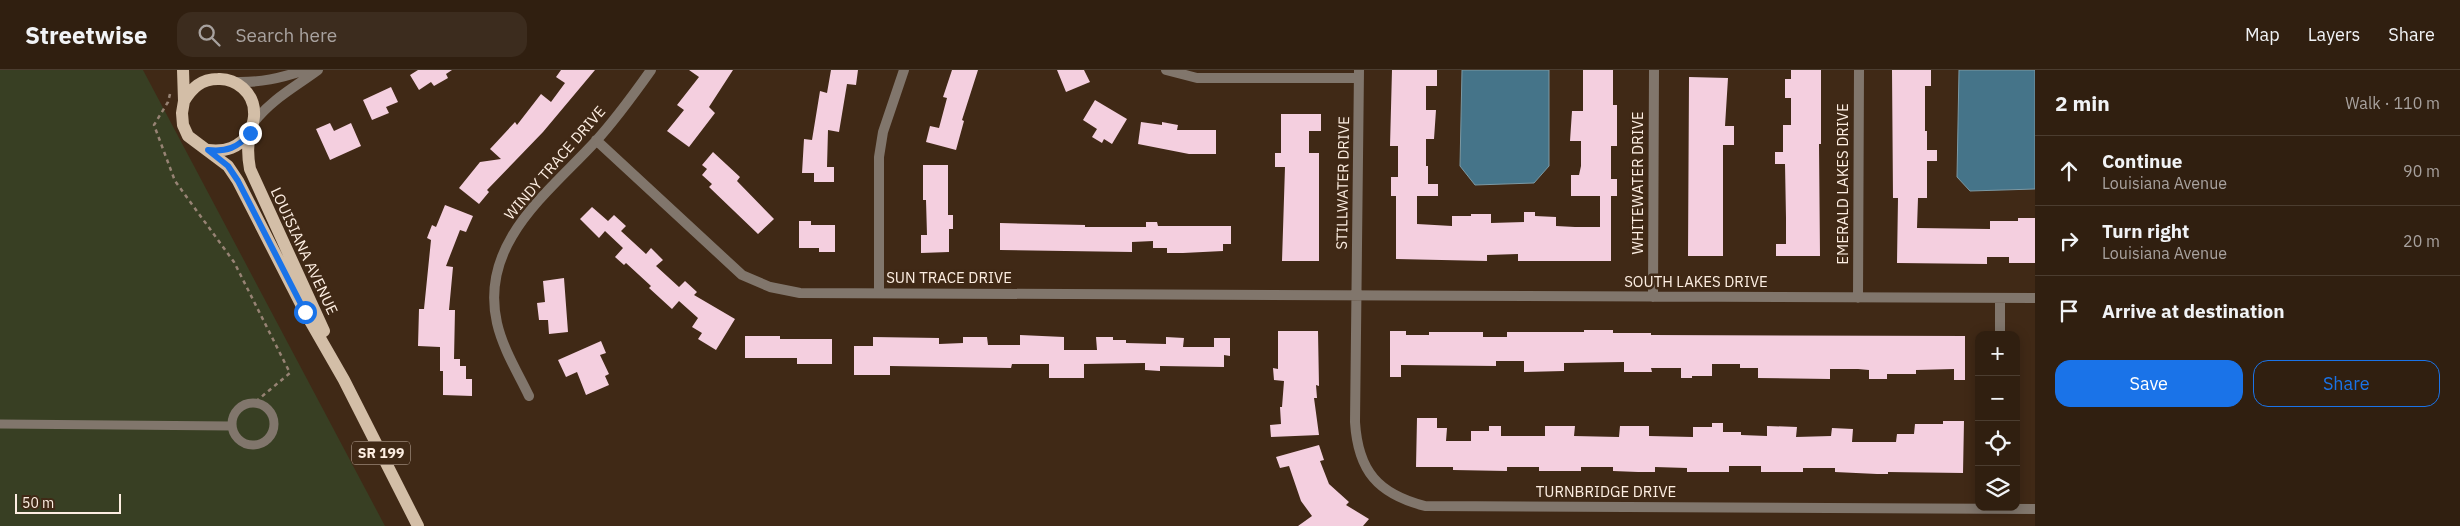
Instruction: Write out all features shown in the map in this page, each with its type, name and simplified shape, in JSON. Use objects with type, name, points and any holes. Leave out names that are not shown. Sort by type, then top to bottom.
[{"type":"main road","name":"LOUISIANA AVENUE","points":[[183,70],[184,101],[182,113],[186,131],[197,145],[208,150],[228,166],[238,181],[305,312],[344,380],[418,526]]},
{"type":"main road","name":"LOUISIANA AVENUE","points":[[223,77],[244,89],[251,99],[255,110],[248,157],[252,174],[344,380]]},
{"type":"main road","points":[[184,101],[190,91],[200,83],[223,77]]},
{"type":"main road","points":[[208,150],[220,151],[232,148],[242,142],[252,128]]},
{"type":"street","points":[[223,77],[257,83],[280,79],[305,70]]},
{"type":"street","points":[[252,128],[267,106],[280,94],[318,70]]},
{"type":"street","name":"WINDY TRACE DRIVE","points":[[529,396],[502,340],[497,322],[495,303],[500,260],[520,222],[596,140],[651,70]]},
{"type":"street","points":[[879,293],[879,150],[904,70]]},
{"type":"street","points":[[1166,70],[1197,78],[1359,74]]},
{"type":"street","name":"WHITEWATER DRIVE","points":[[1653,297],[1654,70]]},
{"type":"street","name":"EMERALD LAKES DRIVE","points":[[1858,298],[1859,70]]},
{"type":"street","name":"STILLWATER DRIVE","points":[[1357,296],[1359,74]]},
{"type":"street","name":"SUN TRACE DRIVE","points":[[596,140],[742,275],[784,291],[1357,296]]},
{"type":"street","name":"SOUTH LAKES DRIVE","points":[[1357,296],[2035,298]]},
{"type":"street","name":"TURNBRIDGE DRIVE","points":[[1357,296],[1356,443],[1362,461],[1373,478],[1388,492],[1404,501],[1435,506],[1975,508]]},
{"type":"street","points":[[2000,298],[2000,331]]},
{"type":"street","name":"TURNBRIDGE DRIVE","points":[[2020,509],[2035,509]]},
{"type":"lane","points":[[254,403],[261,404],[272,414],[274,427],[268,439],[256,445],[249,445],[238,438],[232,426],[235,412],[247,404],[254,403]]},
{"type":"lane","points":[[0,424],[232,426]]},
{"type":"path","points":[[170,86],[168,102],[154,125],[175,181],[234,262],[290,373],[254,403]]},
{"type":"green space","points":[[0,70],[143,70],[385,526],[0,526]]},
{"type":"water","points":[[1462,70],[1549,70],[1549,166],[1534,183],[1475,185],[1460,166]]},
{"type":"water","points":[[1959,70],[2035,70],[2035,189],[1970,191],[1957,177]]},
{"type":"building","points":[[418,70],[452,70],[446,74],[448,78],[434,86],[431,82],[419,90],[410,75]]},
{"type":"building","points":[[561,70],[595,70],[543,132],[487,190],[489,192],[479,204],[459,188],[480,162],[501,159],[490,149],[515,122],[517,125],[541,94],[551,102],[565,83],[556,77]]},
{"type":"building","points":[[689,70],[733,70],[709,107],[715,113],[689,147],[667,131],[684,110],[677,105],[699,77]]},
{"type":"building","points":[[831,70],[858,70],[856,85],[847,84],[839,132],[828,130],[827,167],[834,167],[834,182],[814,182],[814,173],[802,173],[804,139],[812,140],[820,91],[827,93]]},
{"type":"building","points":[[952,70],[978,70],[962,120],[964,121],[956,150],[926,142],[930,126],[939,128],[947,98],[943,97]]},
{"type":"building","points":[[1057,70],[1084,70],[1090,82],[1066,92]]},
{"type":"building","points":[[1392,70],[1437,70],[1437,86],[1426,86],[1426,110],[1436,110],[1434,139],[1426,139],[1426,166],[1428,166],[1428,184],[1438,184],[1438,196],[1417,196],[1417,224],[1452,226],[1452,216],[1471,216],[1471,214],[1491,214],[1491,223],[1524,222],[1524,212],[1535,212],[1535,216],[1556,217],[1556,226],[1600,227],[1600,196],[1571,196],[1571,175],[1579,175],[1581,166],[1581,141],[1570,141],[1572,111],[1583,111],[1583,70],[1613,70],[1613,105],[1617,105],[1617,146],[1611,146],[1611,179],[1617,179],[1617,196],[1611,196],[1611,261],[1518,261],[1518,254],[1487,255],[1487,261],[1396,259],[1396,196],[1391,196],[1391,177],[1398,177],[1398,146],[1390,146]]},
{"type":"building","points":[[1791,70],[1821,70],[1821,144],[1819,144],[1820,256],[1776,256],[1776,244],[1786,244],[1786,218],[1785,164],[1775,164],[1775,152],[1783,152],[1783,125],[1791,125],[1791,98],[1785,98],[1785,79],[1791,79]]},
{"type":"building","points":[[1892,70],[1931,70],[1931,86],[1925,86],[1925,131],[1927,131],[1927,150],[1937,150],[1937,161],[1927,161],[1927,198],[1918,198],[1917,228],[1990,229],[1990,221],[2018,221],[2018,218],[2035,218],[2035,263],[2009,263],[2009,257],[1987,257],[1987,264],[1897,263],[1898,198],[1893,198]]},
{"type":"building","points":[[1689,77],[1728,78],[1725,126],[1734,126],[1734,145],[1723,145],[1723,256],[1688,256]]},
{"type":"building","points":[[391,87],[398,102],[386,107],[389,113],[372,120],[363,100]]},
{"type":"building","points":[[1095,100],[1127,119],[1112,144],[1104,139],[1102,143],[1092,137],[1097,129],[1083,120]]},
{"type":"building","points":[[1281,114],[1321,114],[1321,131],[1309,131],[1309,153],[1319,153],[1319,261],[1282,261],[1285,167],[1275,167],[1275,153],[1281,153]]},
{"type":"building","points":[[1141,122],[1162,125],[1162,122],[1178,125],[1177,130],[1216,130],[1216,154],[1189,154],[1138,144]]},
{"type":"building","points":[[330,123],[334,131],[351,123],[361,146],[330,160],[316,129]]},
{"type":"building","points":[[713,152],[740,177],[737,181],[774,219],[758,234],[709,187],[712,184],[702,175],[707,169],[702,165]]},
{"type":"building","points":[[923,165],[948,165],[948,215],[953,215],[953,229],[949,229],[949,252],[921,253],[921,235],[927,235],[926,200],[923,200]]},
{"type":"building","points":[[445,205],[473,216],[466,232],[460,230],[446,266],[453,267],[449,310],[455,310],[454,359],[460,359],[460,366],[466,366],[466,379],[472,379],[472,396],[443,395],[440,347],[418,346],[419,309],[424,309],[431,240],[427,238],[432,225],[436,227]]},
{"type":"building","points":[[592,207],[608,221],[614,215],[626,226],[621,231],[646,254],[651,248],[663,260],[656,266],[679,287],[685,281],[697,292],[694,295],[735,319],[716,350],[698,339],[702,333],[692,327],[698,318],[679,301],[672,309],[626,263],[624,265],[615,257],[623,248],[605,231],[599,238],[580,219]]},
{"type":"building","points":[[799,221],[811,221],[811,225],[835,225],[835,252],[819,252],[819,248],[799,248]]},
{"type":"building","points":[[1146,222],[1157,222],[1158,226],[1231,226],[1231,244],[1223,244],[1223,251],[1183,253],[1167,253],[1167,248],[1153,248],[1153,241],[1132,242],[1132,252],[1000,250],[1000,223],[1085,225],[1085,227],[1146,227]]},
{"type":"building","points":[[564,278],[568,332],[549,334],[548,320],[539,320],[537,303],[545,302],[543,281]]},
{"type":"building","points":[[1584,330],[1613,330],[1613,333],[1651,333],[1651,335],[1965,336],[1965,380],[1954,380],[1954,369],[1916,370],[1916,374],[1887,374],[1887,379],[1869,379],[1869,370],[1858,369],[1830,369],[1830,379],[1758,378],[1758,368],[1740,368],[1740,364],[1712,364],[1712,376],[1692,376],[1692,378],[1681,378],[1681,368],[1651,368],[1652,372],[1624,372],[1624,362],[1564,363],[1564,371],[1524,372],[1524,361],[1496,361],[1496,366],[1401,365],[1401,377],[1390,377],[1390,331],[1406,331],[1406,335],[1429,335],[1429,332],[1483,332],[1483,337],[1507,337],[1507,332],[1584,332]]},
{"type":"building","points":[[1278,331],[1318,331],[1319,386],[1316,385],[1317,398],[1314,398],[1319,435],[1271,437],[1270,425],[1281,424],[1280,407],[1282,407],[1284,381],[1274,380],[1273,368],[1278,369]]},
{"type":"building","points":[[1020,335],[1064,337],[1064,350],[1097,350],[1096,337],[1113,337],[1113,340],[1126,340],[1126,343],[1166,344],[1166,337],[1184,338],[1183,347],[1214,347],[1214,338],[1230,338],[1230,356],[1224,355],[1224,367],[1160,366],[1160,371],[1145,370],[1145,363],[1084,364],[1084,378],[1049,378],[1049,364],[1012,364],[1011,368],[890,366],[890,375],[854,375],[854,346],[873,346],[873,337],[939,338],[939,344],[963,343],[963,337],[987,337],[988,345],[1020,345]]},
{"type":"building","points":[[745,336],[780,336],[780,339],[832,339],[832,364],[797,364],[797,358],[745,358]]},
{"type":"building","points":[[601,341],[606,353],[600,355],[609,374],[605,376],[609,385],[586,395],[577,372],[566,377],[558,360]]},
{"type":"building","points":[[1417,418],[1437,418],[1437,428],[1447,428],[1446,441],[1471,441],[1471,431],[1489,431],[1489,426],[1501,426],[1501,436],[1545,436],[1545,426],[1575,426],[1574,436],[1619,437],[1620,426],[1649,426],[1649,436],[1693,437],[1693,427],[1712,427],[1712,423],[1723,423],[1723,432],[1741,432],[1741,435],[1767,436],[1767,426],[1797,427],[1796,437],[1831,436],[1832,428],[1853,429],[1852,442],[1896,442],[1897,434],[1914,434],[1915,424],[1943,424],[1943,421],[1964,421],[1963,473],[1888,472],[1888,474],[1877,474],[1835,472],[1835,468],[1803,468],[1803,472],[1761,472],[1761,466],[1729,466],[1729,472],[1687,472],[1687,468],[1655,467],[1655,472],[1638,472],[1613,471],[1613,467],[1581,467],[1581,471],[1539,471],[1539,467],[1507,467],[1507,471],[1453,470],[1453,467],[1416,467]]},
{"type":"building","points":[[1319,445],[1324,460],[1320,461],[1329,484],[1349,502],[1346,505],[1369,519],[1363,526],[1298,526],[1312,516],[1301,501],[1289,466],[1280,468],[1276,457]]},
{"type":"route","points":[[250,133],[242,142],[232,148],[220,151],[208,150],[228,166],[238,181],[305,312]]}]
